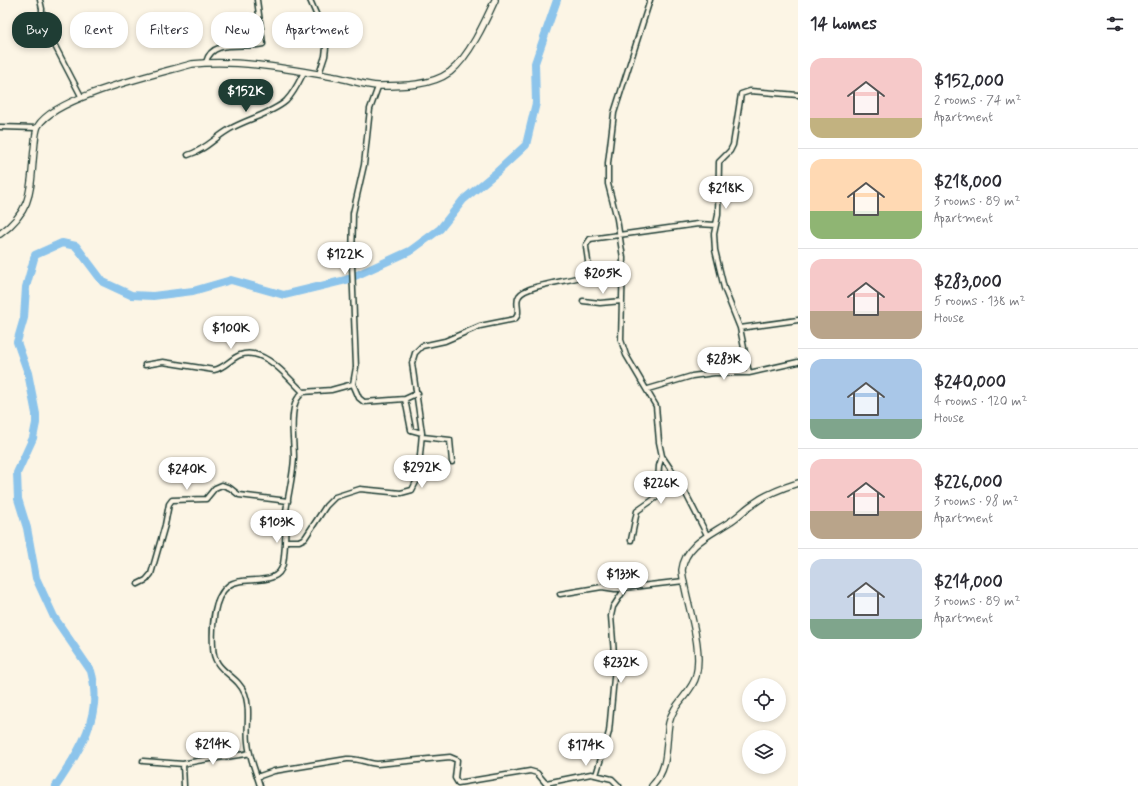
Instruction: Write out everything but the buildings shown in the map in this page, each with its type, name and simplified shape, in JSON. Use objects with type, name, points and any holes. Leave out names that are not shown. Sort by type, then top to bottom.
[{"type":"street","points":[[40,0],[42,9],[41,28],[54,44],[81,96]]},
{"type":"street","points":[[206,62],[208,54],[216,49],[263,44],[257,0]]},
{"type":"street","points":[[310,0],[327,39],[325,56],[319,74]]},
{"type":"street","points":[[0,234],[21,214],[28,201],[37,128],[49,116],[81,96],[192,64],[206,62],[241,64],[319,74],[378,87],[419,84],[435,80],[450,71],[465,54],[479,32],[495,0]]},
{"type":"street","points":[[650,0],[612,122],[608,184],[620,235],[623,258],[622,344],[648,389],[657,411],[658,442],[662,456],[682,486],[707,535]]},
{"type":"street","points":[[188,155],[205,148],[217,137],[231,128],[281,104],[290,96],[304,72]]},
{"type":"street","points":[[378,87],[370,109],[364,165],[354,202],[352,226],[352,265],[356,367],[353,384],[359,398],[364,402],[405,399],[418,393]]},
{"type":"street","points":[[749,373],[740,328],[721,278],[714,241],[718,215],[719,162],[730,151],[733,145],[741,94],[748,91],[798,96]]},
{"type":"street","points":[[0,127],[37,128]]},
{"type":"street","points":[[285,541],[299,541],[305,538],[326,506],[335,497],[360,489],[401,493],[412,490],[418,478],[422,435],[418,393],[412,363],[413,357],[418,349],[425,345],[452,338],[480,326],[515,319],[518,313],[518,299],[524,292],[585,275],[588,266],[586,245],[590,239],[698,224],[716,225]]},
{"type":"street","points":[[583,301],[600,303],[622,301]]},
{"type":"street","points":[[740,328],[798,320]]},
{"type":"street","points":[[145,366],[163,362],[214,370],[222,368],[239,355],[252,353],[268,359],[303,392],[331,390],[353,384]]},
{"type":"street","points":[[648,389],[702,374],[749,373],[798,362]]},
{"type":"street","points":[[260,786],[248,741],[248,708],[245,694],[238,683],[222,670],[214,657],[213,635],[215,619],[221,596],[229,585],[239,581],[264,580],[280,570],[284,559],[288,501],[294,465],[294,405],[303,392]]},
{"type":"street","points":[[405,399],[411,430],[422,435],[450,440],[452,462]]},
{"type":"street","points":[[631,540],[637,510],[657,497],[659,466],[662,456]]},
{"type":"street","points":[[652,786],[660,776],[665,765],[671,717],[696,676],[697,649],[682,570],[685,560],[695,545],[707,535],[732,521],[765,496],[798,483]]},
{"type":"street","points":[[138,584],[145,582],[151,574],[165,525],[169,504],[172,500],[206,500],[215,488],[222,486],[230,488],[238,495],[288,501]]},
{"type":"street","points":[[560,594],[602,586],[614,589],[684,581]]},
{"type":"street","points":[[596,775],[608,732],[615,672],[611,616],[613,607],[626,588]]},
{"type":"street","points":[[143,761],[183,764],[201,759],[225,758],[250,753]]},
{"type":"street","points":[[257,777],[274,771],[347,759],[357,759],[377,764],[450,757],[457,760],[455,778],[458,783],[530,771],[537,773],[547,785],[589,774],[612,779],[619,786]]},
{"type":"street","points":[[183,764],[184,786]]},
{"type":"waterway","points":[[56,786],[73,760],[87,732],[92,717],[94,687],[91,671],[54,617],[36,578],[27,528],[18,499],[17,473],[33,438],[36,423],[36,414],[28,373],[17,342],[24,318],[26,287],[35,255],[62,243],[76,246],[103,282],[131,295],[153,296],[193,291],[231,280],[284,295],[346,280],[410,251],[440,229],[463,200],[497,172],[526,145],[536,103],[535,63],[557,0]]}]
